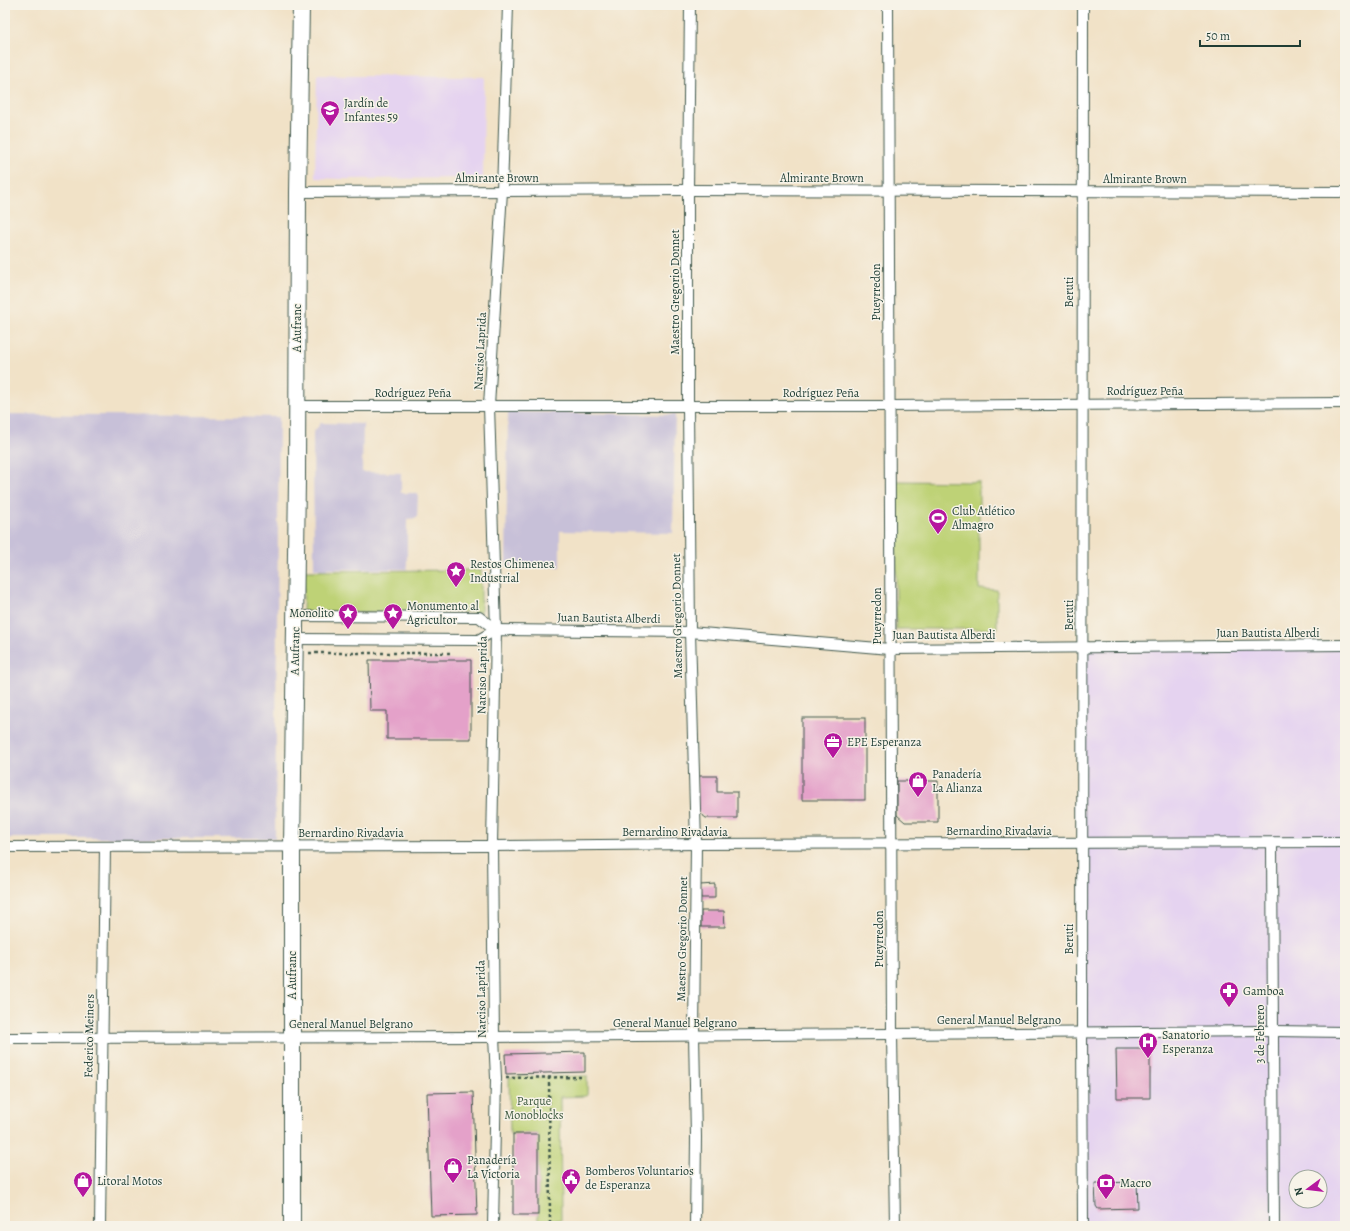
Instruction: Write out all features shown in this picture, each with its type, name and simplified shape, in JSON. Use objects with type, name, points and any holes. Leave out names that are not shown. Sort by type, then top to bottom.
[{"type":"main road","name":"A Aufranc","points":[[292,1226],[292,846],[301,5]]},
{"type":"street","name":"Narciso Laprida","points":[[493,1226],[496,1078],[494,1037],[492,846],[496,630],[489,406],[502,192],[508,5]]},
{"type":"street","name":"Maestro Gregorio Donnet","points":[[690,5],[688,406],[690,632],[696,844],[694,1035],[696,1137],[695,1226]]},
{"type":"street","name":"Pueyrredon","points":[[888,5],[892,1034],[895,1226]]},
{"type":"street","name":"Beruti","points":[[1083,5],[1083,1226]]},
{"type":"street","name":"Almirante Brown","points":[[298,192],[688,190],[889,192],[1345,192]]},
{"type":"street","name":"Rodríguez Peña","points":[[297,406],[890,406],[1345,403]]},
{"type":"street","points":[[295,616],[479,617],[496,630]]},
{"type":"street","name":"Juan Bautista Alberdi","points":[[295,646],[478,640],[496,630],[690,632],[890,649],[1345,645]]},
{"type":"street","name":"3 de Febrero","points":[[1272,842],[1274,1226]]},
{"type":"street","name":"Bernardino Rivadavia","points":[[5,847],[1345,842]]},
{"type":"street","name":"Federico Meiners","points":[[100,1226],[105,847]]},
{"type":"street","name":"General Manuel Belgrano","points":[[5,1038],[494,1037],[1273,1031],[1345,1032]]},
{"type":"path","points":[[295,646],[457,653]]},
{"type":"path","points":[[549,1077],[550,1226]]},
{"type":"path","points":[[496,1078],[584,1077]]},
{"type":"shaded area","points":[[317,75],[484,77],[483,178],[315,178]]},
{"type":"shaded area","points":[[508,412],[675,415],[673,533],[560,531],[560,567],[506,566]]},
{"type":"shaded area","points":[[5,414],[279,417],[275,838],[5,838]]},
{"type":"shaded area","points":[[321,423],[363,424],[362,472],[401,473],[401,493],[418,493],[417,518],[407,519],[407,569],[314,569],[313,433]]},
{"type":"shaded area","points":[[1345,645],[1345,1226],[1084,1226],[1082,647]]},
{"type":"green space","name":"Club Atlético Almagro","points":[[896,481],[979,482],[979,589],[997,590],[997,629],[896,629]]},
{"type":"green space","points":[[481,570],[481,612],[303,612],[304,571]]},
{"type":"green space","name":"Parque Monoblocks","points":[[587,1076],[587,1096],[560,1097],[561,1220],[538,1220],[538,1134],[510,1134],[509,1077]]},
{"type":"building","points":[[369,660],[471,660],[471,739],[387,739],[387,711],[370,711]]},
{"type":"building","name":"EPE Esperanza","points":[[802,718],[865,718],[865,800],[802,800]]},
{"type":"building","points":[[697,776],[717,776],[717,792],[737,792],[737,818],[706,818],[697,811]]},
{"type":"building","name":"Panadería La Alianza","points":[[897,781],[938,781],[938,822],[905,822],[897,815]]},
{"type":"building","points":[[715,884],[715,898],[701,898],[700,885]]},
{"type":"building","points":[[701,911],[724,911],[725,927],[701,927]]},
{"type":"building","points":[[1116,1049],[1150,1049],[1150,1098],[1117,1098]]},
{"type":"building","points":[[585,1052],[585,1072],[506,1074],[505,1054]]},
{"type":"building","points":[[473,1092],[477,1215],[431,1216],[427,1093]]},
{"type":"building","points":[[513,1134],[538,1134],[538,1215],[513,1215]]},
{"type":"building","points":[[1137,1182],[1138,1208],[1098,1209],[1096,1206],[1095,1183]]},
{"type":"place","name":"Jardín de Infantes 59","points":[[330,127]]},
{"type":"place","name":"Club Atlético Almagro","points":[[938,535]]},
{"type":"place","name":"Restos Chimenea Industrial","points":[[456,588]]},
{"type":"place","name":"Monolito","points":[[348,630]]},
{"type":"place","name":"Monumento al Agricultor","points":[[393,630]]},
{"type":"place","name":"EPE Esperanza","points":[[833,759]]},
{"type":"place","name":"Panadería La Alianza","points":[[918,798]]},
{"type":"place","name":"Gamboa","points":[[1229,1008]]},
{"type":"place","name":"Sanatorio Esperanza","points":[[1148,1059]]},
{"type":"place","name":"Panadería La Victoria","points":[[453,1184]]},
{"type":"place","name":"Bomberos Voluntarios de Esperanza","points":[[571,1195]]},
{"type":"place","name":"Litoral Motos","points":[[83,1198]]},
{"type":"place","name":"Macro","points":[[1106,1200]]}]
